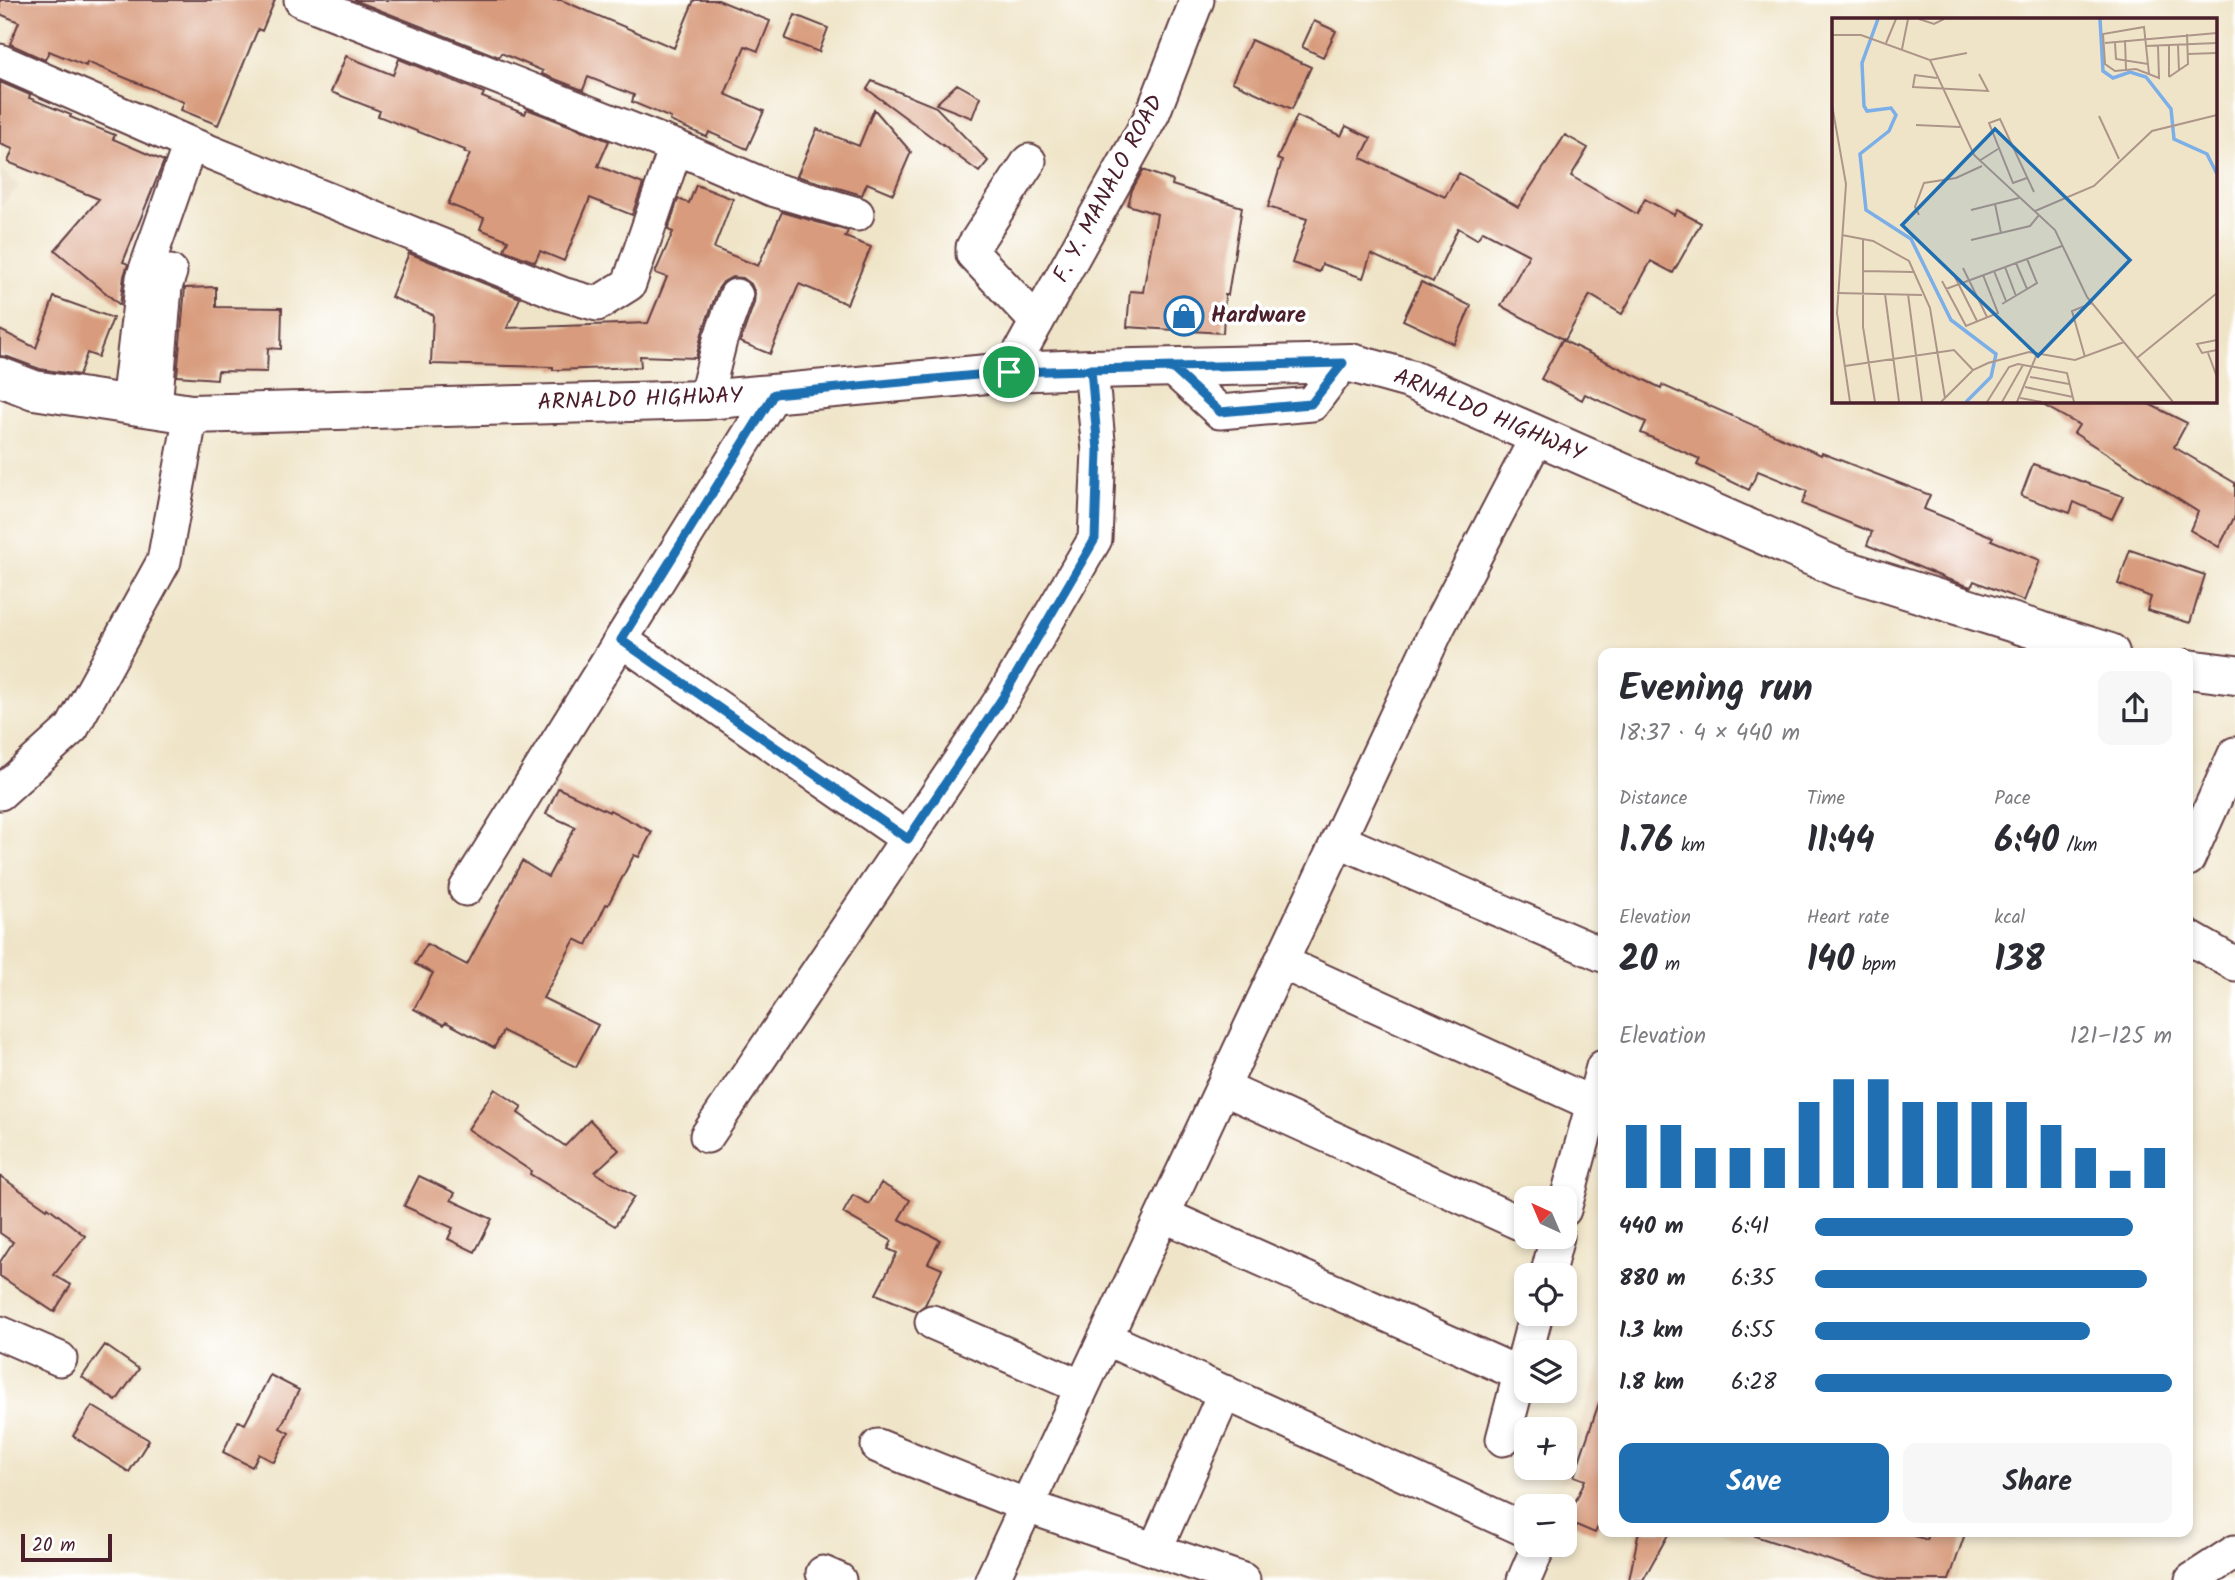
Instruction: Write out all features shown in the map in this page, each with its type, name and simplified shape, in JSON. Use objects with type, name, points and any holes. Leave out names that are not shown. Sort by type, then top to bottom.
[{"type":"main road","name":"ARNALDO HIGHWAY","points":[[0,377],[34,390],[158,409],[705,400],[1009,372],[1351,363],[1409,379],[1839,568],[2094,648]]},
{"type":"main road","points":[[2193,671],[2235,676]]},
{"type":"street","points":[[301,0],[676,147],[772,189],[856,214]]},
{"type":"street","name":"F. Y. MANALO ROAD","points":[[1009,372],[1153,113],[1197,0]]},
{"type":"street","points":[[0,61],[200,148],[562,294],[597,304],[629,284],[676,147]]},
{"type":"street","points":[[0,793],[72,729],[164,561],[154,283],[200,148]]},
{"type":"street","points":[[1029,161],[973,247],[973,254],[1037,322]]},
{"type":"street","points":[[705,400],[720,340],[736,296]]},
{"type":"street","points":[[707,1136],[1003,697],[1095,539],[1098,451],[1091,369]]},
{"type":"street","points":[[466,889],[774,394]]},
{"type":"street","points":[[992,1580],[1438,627],[1538,435]]},
{"type":"street","points":[[621,640],[908,839]]},
{"type":"street","points":[[2193,848],[2235,754]]},
{"type":"street","points":[[1338,841],[1598,953]]},
{"type":"street","points":[[2193,940],[2235,964]]},
{"type":"street","points":[[1281,962],[1593,1104]]},
{"type":"street","points":[[1570,1186],[1598,1086]]},
{"type":"street","points":[[1223,1088],[1514,1221]]},
{"type":"street","points":[[1163,1215],[1514,1371]]},
{"type":"street","points":[[932,1322],[1082,1387]]},
{"type":"street","points":[[0,1333],[60,1359]]},
{"type":"street","points":[[1105,1338],[1514,1524]]},
{"type":"street","points":[[1156,1550],[1225,1392]]},
{"type":"street","points":[[1503,1439],[1514,1397]]},
{"type":"street","points":[[878,1447],[1027,1506],[1243,1580]]},
{"type":"street","points":[[1524,1580],[1534,1557]]},
{"type":"shaded area","points":[[0,169],[19,186],[0,207]]},
{"type":"shaded area","points":[[1598,1371],[1598,1492],[1561,1481],[1577,1480],[1577,1433]]},
{"type":"shaded area","points":[[1733,1537],[1971,1537],[1956,1580],[1862,1580]]},
{"type":"building","points":[[0,0],[275,0],[262,31],[258,29],[218,125],[181,110],[184,102],[87,62],[86,66],[49,51],[45,60],[10,44],[19,22],[0,14]]},
{"type":"building","points":[[354,0],[561,0],[674,48],[694,0],[718,0],[770,21],[758,51],[745,46],[725,94],[764,111],[747,149],[709,132],[707,137],[670,121],[671,118],[632,102],[634,95],[588,77],[583,90],[542,74],[543,71],[501,53],[499,57]]},
{"type":"building","points":[[795,15],[828,28],[819,52],[785,39]]},
{"type":"building","points":[[1314,21],[1336,31],[1323,57],[1302,47]]},
{"type":"building","points":[[1251,40],[1311,67],[1292,109],[1232,82]]},
{"type":"building","points":[[346,56],[393,75],[399,59],[484,93],[482,97],[525,114],[527,109],[609,141],[598,166],[643,184],[632,215],[590,198],[564,261],[540,251],[535,262],[504,250],[508,240],[480,229],[484,218],[448,204],[470,154],[378,116],[380,111],[331,92]]},
{"type":"building","points":[[872,81],[936,107],[988,161],[979,172],[867,89]]},
{"type":"building","points":[[0,82],[30,95],[29,98],[71,115],[70,117],[115,135],[113,139],[164,161],[123,262],[128,264],[120,305],[55,250],[99,199],[8,162],[13,149],[0,144]]},
{"type":"building","points":[[957,84],[980,97],[972,118],[936,104]]},
{"type":"building","points":[[874,109],[911,152],[893,194],[867,183],[862,195],[797,176],[817,129],[859,146]]},
{"type":"building","points":[[1297,116],[1341,136],[1346,126],[1371,138],[1361,158],[1445,197],[1459,173],[1518,207],[1565,135],[1588,148],[1571,176],[1637,214],[1645,199],[1674,215],[1677,210],[1701,223],[1673,273],[1651,261],[1622,314],[1590,295],[1565,340],[1501,306],[1529,255],[1483,231],[1477,239],[1458,228],[1433,282],[1371,254],[1363,278],[1322,264],[1319,272],[1292,263],[1307,219],[1268,207],[1282,161],[1277,159]]},
{"type":"building","points":[[1143,170],[1173,181],[1172,185],[1242,207],[1228,295],[1225,295],[1223,333],[1127,327],[1130,291],[1143,292],[1157,214],[1128,205],[1132,190]]},
{"type":"building","points":[[696,185],[733,199],[714,248],[758,266],[782,212],[848,231],[845,237],[871,247],[847,304],[799,284],[770,354],[740,342],[755,293],[751,284],[743,278],[732,277],[718,289],[696,358],[640,356],[641,367],[553,370],[553,367],[431,364],[433,315],[391,297],[409,253],[520,298],[507,328],[648,323],[667,277],[655,273],[673,232],[668,230],[678,199],[689,203]]},
{"type":"building","points":[[1421,282],[1471,306],[1454,344],[1403,320]]},
{"type":"building","points":[[216,287],[216,307],[282,308],[281,349],[268,348],[267,372],[218,371],[217,379],[177,376],[185,288]]},
{"type":"building","points":[[54,297],[113,318],[98,357],[87,353],[79,375],[40,369],[0,356],[0,330],[36,348]]},
{"type":"building","points":[[1562,340],[1661,388],[1662,385],[1821,455],[1822,453],[1930,495],[1924,509],[1993,537],[1991,540],[2040,560],[2024,601],[1974,581],[1971,587],[1947,579],[1867,545],[1872,532],[1802,504],[1807,491],[1758,471],[1749,490],[1697,465],[1700,459],[1641,433],[1646,422],[1585,394],[1582,400],[1541,379]]},
{"type":"building","points":[[2038,402],[2145,402],[2187,423],[2174,447],[2235,483],[2235,516],[2219,547],[2190,530],[2198,512],[2074,433],[2079,425]]},
{"type":"building","points":[[2033,464],[2123,496],[2112,519],[2074,502],[2070,513],[2021,496]]},
{"type":"building","points":[[2130,550],[2205,575],[2190,623],[2147,610],[2151,597],[2118,584]]},
{"type":"building","points":[[558,788],[609,812],[610,810],[652,832],[639,857],[634,855],[608,905],[606,904],[587,945],[575,939],[543,998],[598,1025],[576,1067],[503,1031],[494,1048],[446,1022],[444,1025],[414,1009],[433,973],[415,964],[427,944],[467,965],[522,861],[548,877],[575,827],[546,814]]},
{"type":"building","points":[[495,1089],[522,1107],[518,1113],[565,1146],[590,1120],[619,1150],[595,1172],[634,1197],[615,1226],[530,1174],[531,1171],[468,1129]]},
{"type":"building","points":[[0,1176],[47,1209],[48,1207],[85,1236],[54,1275],[71,1285],[54,1312],[0,1276],[0,1262],[13,1242],[0,1233]]},
{"type":"building","points":[[419,1176],[455,1193],[451,1200],[492,1219],[475,1252],[448,1239],[453,1228],[404,1206]]},
{"type":"building","points":[[881,1183],[910,1200],[899,1219],[940,1240],[928,1263],[942,1269],[925,1305],[917,1311],[876,1294],[897,1253],[888,1249],[892,1241],[843,1213],[853,1195],[869,1204]]},
{"type":"building","points":[[105,1345],[139,1369],[116,1401],[82,1377]]},
{"type":"building","points":[[270,1375],[299,1390],[280,1428],[289,1433],[274,1462],[259,1454],[252,1467],[223,1452],[238,1421],[245,1424]]},
{"type":"building","points":[[92,1406],[149,1440],[129,1472],[73,1436]]},
{"type":"building","points":[[1598,1406],[1598,1527],[1595,1533],[1577,1525],[1577,1498],[1585,1480],[1577,1477],[1577,1467]]},
{"type":"building","points":[[1638,1537],[1667,1537],[1643,1580],[1629,1580]]},
{"type":"building","points":[[1758,1537],[1918,1537],[1927,1540],[1928,1537],[1964,1537],[1949,1580],[1890,1580]]},
{"type":"place","name":"Hardware","points":[[1184,316]]},
{"type":"route","points":[[1009,372],[774,394],[621,640],[908,839],[1003,697],[1095,539],[1098,451],[1091,369],[1343,363],[1311,404],[1220,412],[1172,368],[1091,369],[1009,372]]}]
